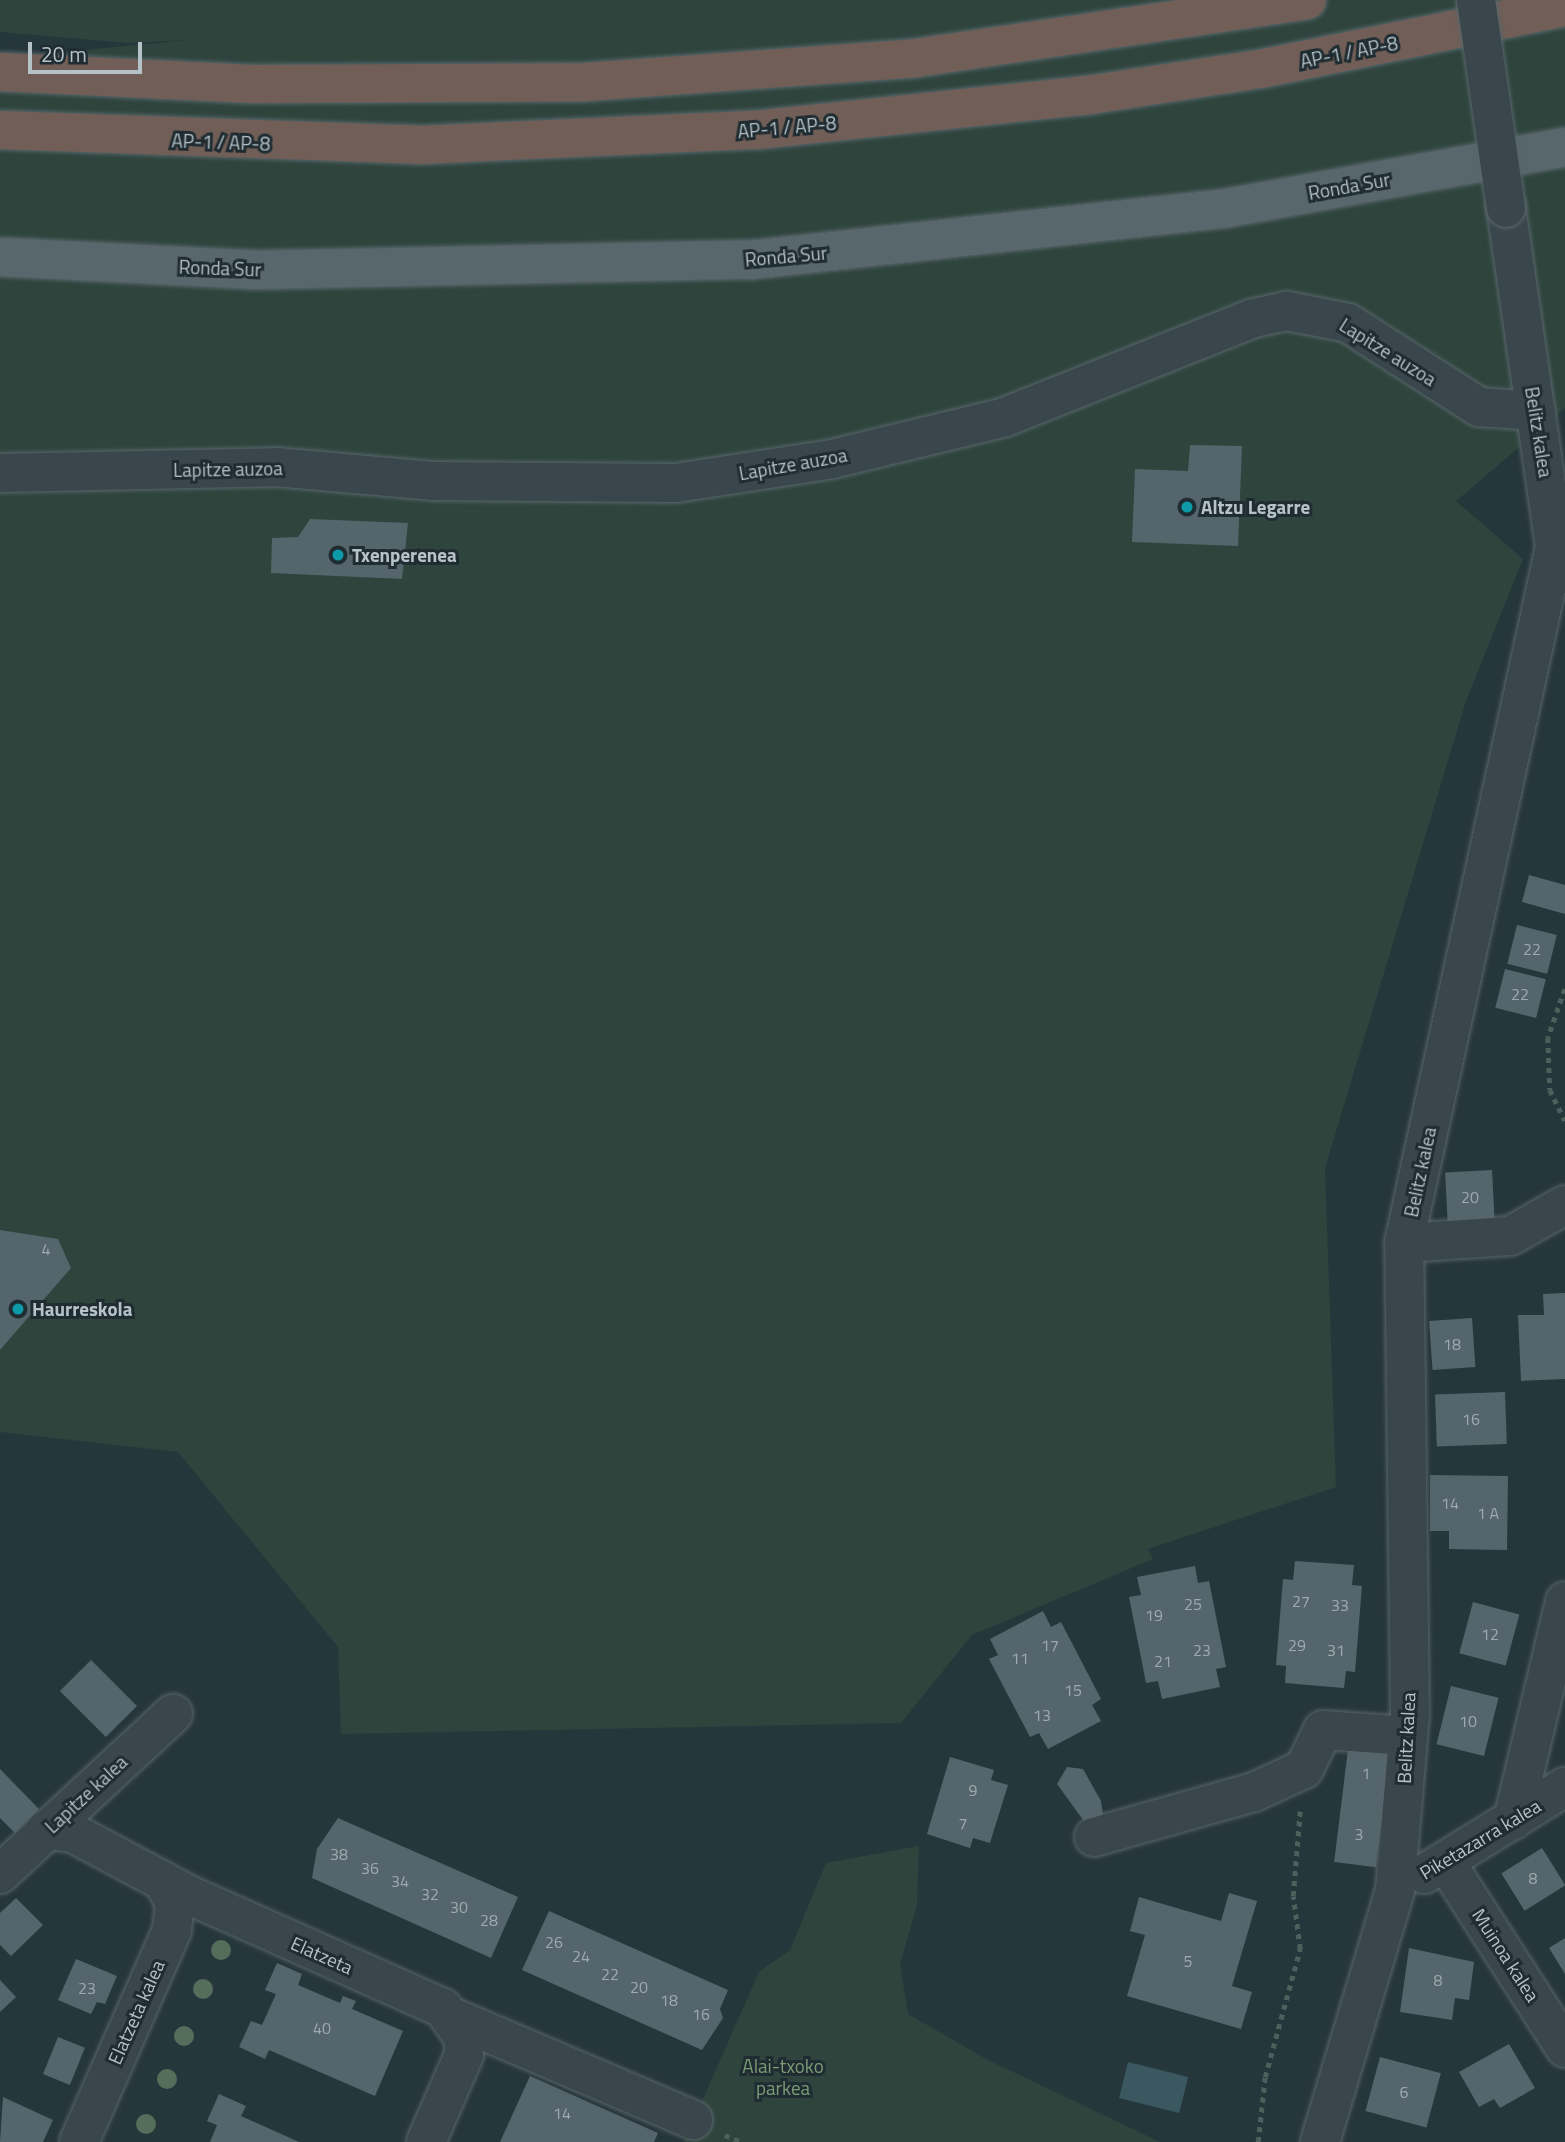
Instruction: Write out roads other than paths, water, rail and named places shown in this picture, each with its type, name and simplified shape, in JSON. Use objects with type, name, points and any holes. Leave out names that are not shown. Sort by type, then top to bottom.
[{"type":"highway","points":[[0,72],[253,84],[585,82],[916,58],[1307,0]]},
{"type":"highway","name":"AP-1 / AP-8","points":[[0,130],[420,145],[756,130],[1103,93],[1278,66],[1565,7]]},
{"type":"main road","name":"Ronda Sur","points":[[0,257],[254,270],[750,260],[1227,208],[1565,147]]},
{"type":"street","name":"Belitz kalea","points":[[1320,2142],[1395,1890],[1408,1736],[1404,1243],[1555,547],[1547,429],[1506,208],[1476,0]]},
{"type":"street","name":"Lapitze auzoa","points":[[0,473],[276,467],[434,481],[676,483],[832,459],[1005,417],[1254,318],[1287,311],[1348,323],[1479,407],[1547,429]]},
{"type":"street","points":[[1404,1243],[1510,1236],[1565,1205]]},
{"type":"street","points":[[1513,1820],[1565,1601]]},
{"type":"street","name":"Lapitze kalea","points":[[0,1874],[173,1714]]},
{"type":"street","points":[[1094,1837],[1254,1792],[1304,1769],[1323,1730],[1408,1736]]},
{"type":"street","name":"Piketazarra kalea","points":[[1395,1890],[1446,1863],[1565,1787]]},
{"type":"street","points":[[46,1830],[73,1833],[176,1888]]},
{"type":"street","name":"Muinoa kalea","points":[[1446,1863],[1565,2048]]},
{"type":"street","name":"Elatzeta","points":[[176,1888],[454,2018],[693,2120]]},
{"type":"street","name":"Elatzeta kalea","points":[[79,2142],[172,1930],[176,1888]]},
{"type":"street","points":[[426,2142],[464,2055],[454,2018]]},
{"type":"water","points":[[1128,2062],[1188,2077],[1179,2113],[1119,2098]]},
{"type":"place","name":"Altzu Legarre","points":[[1187,507]]},
{"type":"place","name":"Txenperenea","points":[[338,555]]},
{"type":"place","name":"Haurreskola","points":[[18,1309]]},
{"type":"park label","name":"Alai-txoko parkea","points":[[783,2077]]}]
